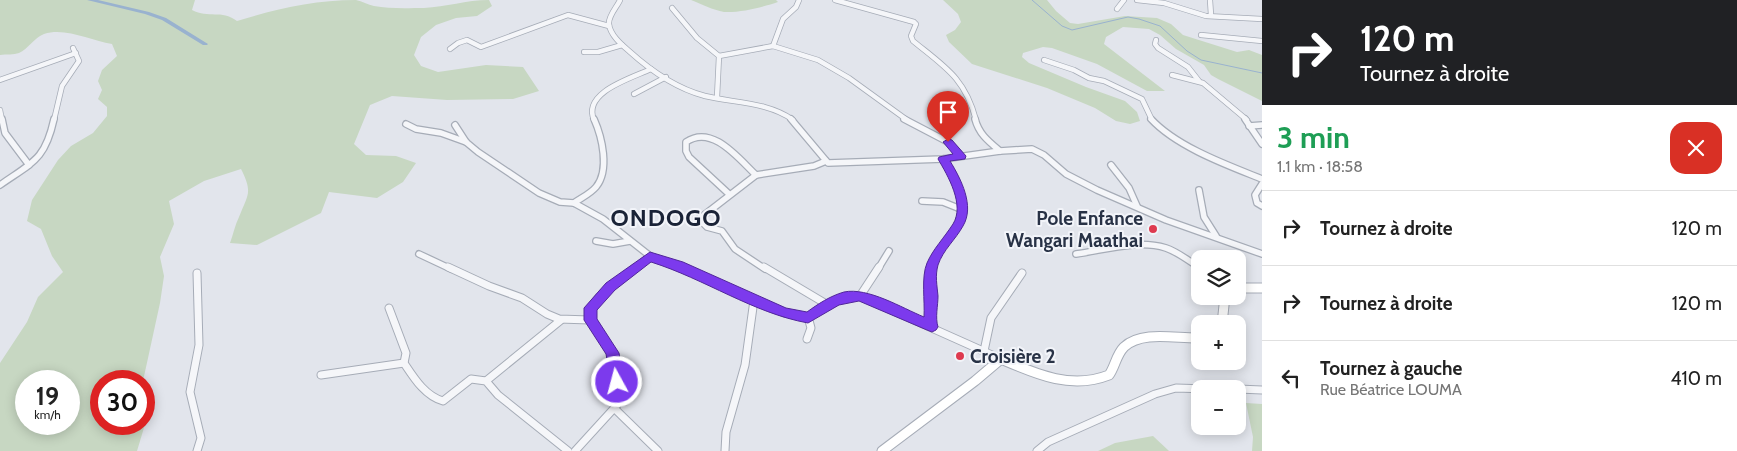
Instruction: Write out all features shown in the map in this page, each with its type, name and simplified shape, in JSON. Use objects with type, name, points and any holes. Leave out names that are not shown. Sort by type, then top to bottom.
[{"type":"street","points":[[620,0],[609,26],[615,38],[651,69],[691,92],[754,105],[785,116],[802,130],[826,161],[831,163],[943,159],[1000,151],[1037,150],[1066,174],[1138,208],[1262,254]]},
{"type":"street","points":[[773,46],[784,19],[796,7],[799,0]]},
{"type":"street","points":[[835,0],[914,22],[916,24],[911,36],[913,40],[953,73],[970,102],[978,129],[985,139],[1000,151]]},
{"type":"street","points":[[1116,9],[1124,0]]},
{"type":"street","points":[[1137,0],[1162,2],[1197,14],[1262,19]]},
{"type":"street","points":[[1210,0],[1212,16]]},
{"type":"street","points":[[672,8],[697,38],[719,56],[773,46],[818,60],[849,78],[904,118],[948,142],[961,156]]},
{"type":"street","points":[[450,49],[457,42],[464,40],[471,40],[481,46],[568,15],[609,26]]},
{"type":"street","points":[[1201,35],[1262,41]]},
{"type":"street","points":[[775,40],[775,44],[780,48]]},
{"type":"street","points":[[1156,40],[1155,44],[1158,48],[1188,67],[1199,81],[1238,111],[1248,122],[1262,144]]},
{"type":"street","points":[[584,52],[598,52],[622,45]]},
{"type":"street","points":[[0,80],[75,51],[79,61],[62,86],[50,140],[40,156],[0,185]]},
{"type":"street","points":[[717,97],[719,56]]},
{"type":"street","points":[[1044,60],[1074,70],[1089,78],[1104,81],[1142,99],[1146,105],[1149,117],[1161,128],[1216,158],[1262,179]]},
{"type":"street","points":[[574,203],[596,187],[600,180],[603,165],[602,147],[599,130],[592,113],[595,101],[614,87],[651,69]]},
{"type":"street","points":[[1172,76],[1199,81]]},
{"type":"street","points":[[634,94],[666,77]]},
{"type":"street","points":[[0,110],[5,133],[29,165]]},
{"type":"street","points":[[406,124],[419,131],[430,130],[466,142]]},
{"type":"street","points":[[455,125],[466,142],[478,152],[539,193],[560,202],[574,203],[603,220],[650,256],[678,266],[784,313],[808,318],[845,297],[860,296],[984,352],[1044,376],[1080,382],[1109,375],[1122,349],[1136,340],[1191,338]]},
{"type":"street","points":[[1249,126],[1262,125]]},
{"type":"street","points":[[729,194],[689,157],[686,151],[686,142],[689,139],[696,136],[714,138],[756,175]]},
{"type":"street","points":[[932,327],[930,321],[930,278],[932,265],[959,224],[963,210],[954,177],[943,159]]},
{"type":"street","points":[[826,161],[814,166],[756,175],[699,219],[702,224],[721,230],[736,249],[751,258],[766,271],[828,305]]},
{"type":"street","points":[[1111,165],[1129,188],[1138,208]]},
{"type":"street","points":[[1262,184],[1255,195],[1257,202],[1262,206]]},
{"type":"street","points":[[1199,190],[1204,217],[1216,236]]},
{"type":"street","points":[[922,201],[943,202],[963,210]]},
{"type":"street","points":[[596,241],[603,245],[610,245],[630,241]]},
{"type":"street","points":[[1076,254],[1122,246],[1160,247],[1168,249],[1191,263]]},
{"type":"street","points":[[860,296],[889,251]]},
{"type":"street","points":[[419,254],[490,286],[522,298],[547,314],[561,320],[590,320]]},
{"type":"street","points":[[575,451],[615,409],[617,388],[615,361],[612,353],[590,320],[590,308],[599,297],[650,256]]},
{"type":"street","points":[[197,273],[199,345],[190,392],[201,438],[197,451]]},
{"type":"street","points":[[984,352],[991,318],[1022,273]]},
{"type":"street","points":[[1246,288],[1262,288]]},
{"type":"street","points":[[725,451],[724,436],[745,364],[754,300]]},
{"type":"street","points":[[389,308],[406,353],[404,363],[414,377],[439,400],[443,401],[471,379],[486,381],[498,395],[568,451]]},
{"type":"street","points":[[807,339],[811,328],[808,318]]},
{"type":"street","points":[[486,381],[561,320]]},
{"type":"street","points":[[882,451],[975,381],[1001,359]]},
{"type":"street","points":[[321,375],[404,363]]},
{"type":"street","points":[[1037,451],[1048,442],[1155,394],[1176,388],[1191,388]]},
{"type":"street","points":[[1246,389],[1262,390]]},
{"type":"street","points":[[615,409],[658,451]]},
{"type":"green space","points":[[0,0],[195,0],[192,10],[198,13],[226,15],[237,21],[310,3],[340,0],[356,0],[380,7],[424,8],[489,0],[492,6],[477,16],[456,18],[436,25],[421,37],[414,55],[421,66],[438,72],[486,65],[523,67],[539,91],[513,99],[447,100],[392,96],[370,105],[354,144],[366,155],[396,156],[416,163],[403,182],[377,198],[329,192],[321,213],[257,245],[230,243],[248,193],[247,183],[241,169],[204,181],[169,201],[174,224],[160,257],[164,276],[145,370],[90,370],[90,435],[142,435],[137,451],[0,451],[0,363],[27,322],[38,297],[63,272],[52,256],[41,229],[27,221],[32,200],[58,160],[71,146],[93,133],[107,116],[107,107],[98,99],[102,90],[98,81],[102,70],[117,56],[112,44],[61,32],[44,34],[25,49],[15,54],[0,55]]},
{"type":"green space","points":[[691,0],[776,0],[778,2],[744,11],[724,12]]},
{"type":"green space","points":[[943,0],[1047,0],[1070,23],[1078,24],[1125,16],[1157,18],[1171,24],[1183,35],[1237,52],[1249,50],[1262,55],[1262,101],[1211,75],[1204,65],[1176,49],[1160,35],[1149,29],[1123,27],[1106,37],[1104,44],[1165,91],[1147,91],[1097,64],[1052,48],[1043,47],[1023,53],[1022,57],[1029,63],[1125,101],[1137,112],[1140,121],[1130,124],[1116,121],[1095,108],[1047,88],[972,64],[949,42],[946,35],[955,30],[961,22],[958,14]]},
{"type":"green space","points":[[1246,403],[1262,404],[1262,451],[1252,451],[1253,437]]},
{"type":"green space","points":[[1153,436],[1169,451],[1098,451],[1115,443]]},
{"type":"waterway","points":[[90,0],[147,13],[164,19],[205,44]]},
{"type":"waterway","points":[[1032,0],[1062,26],[1072,30],[1128,17],[1139,19],[1160,26],[1187,51],[1201,60],[1262,73]]},
{"type":"place","name":"Pole Enfance Wangari Maathai","points":[[1153,229]]},
{"type":"place","name":"Croisière 2","points":[[960,356]]},
{"type":"district","name":"ONDOGO","points":[[666,218]]},
{"type":"route","points":[[617,382],[615,361],[612,353],[590,320],[590,308],[611,286],[650,256],[703,276],[784,313],[808,318],[834,301],[845,297],[860,296],[932,327],[930,324],[930,278],[933,261],[959,224],[963,210],[954,177],[943,159],[961,156],[948,142]]}]
